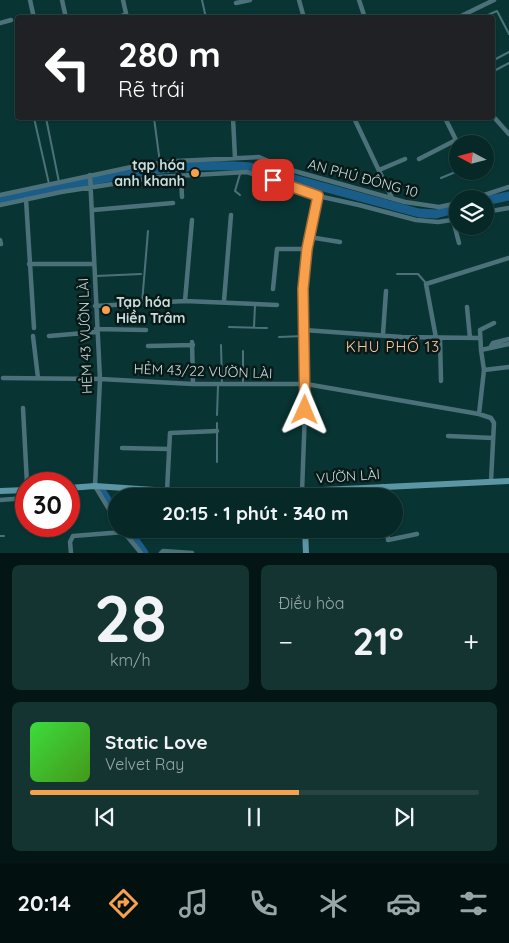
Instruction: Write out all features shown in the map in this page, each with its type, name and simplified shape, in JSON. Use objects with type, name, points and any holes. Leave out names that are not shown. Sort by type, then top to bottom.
[{"type":"main road","name":"VƯỜN LÀI","points":[[363,488],[509,481]]},
{"type":"main road","name":"VƯỜN LÀI","points":[[80,487],[95,486],[112,488]]},
{"type":"main road","points":[[0,491],[15,490]]},
{"type":"main road","points":[[305,538],[306,553]]},
{"type":"street","points":[[30,0],[33,15]]},
{"type":"street","points":[[62,0],[65,15]]},
{"type":"street","points":[[123,0],[126,15]]},
{"type":"street","points":[[236,3],[250,0]]},
{"type":"street","points":[[299,0],[303,15]]},
{"type":"street","points":[[359,0],[363,15]]},
{"type":"street","points":[[468,15],[494,0]]},
{"type":"street","points":[[0,23],[11,20]]},
{"type":"street","points":[[495,118],[509,134]]},
{"type":"street","points":[[233,120],[235,158]]},
{"type":"street","points":[[355,120],[368,142],[392,198]]},
{"type":"street","points":[[445,120],[453,135]]},
{"type":"street","points":[[419,159],[449,146]]},
{"type":"street","name":"AN PHÚ ĐÔNG 10","points":[[0,195],[160,163],[259,157],[287,169],[392,198],[439,207],[449,205]]},
{"type":"street","points":[[379,170],[405,159]]},
{"type":"street","points":[[0,205],[91,186],[181,176],[240,172],[258,175],[318,196],[416,220],[426,222],[449,220]]},
{"type":"street","name":"HẺM 43 VƯỜN LÀI","points":[[90,176],[93,210],[96,331],[100,379],[95,486]]},
{"type":"street","points":[[181,176],[182,197]]},
{"type":"street","points":[[494,192],[509,187]]},
{"type":"street","points":[[302,488],[306,384],[303,289],[309,236],[318,196]]},
{"type":"street","points":[[26,199],[34,328]]},
{"type":"street","points":[[93,210],[173,203]]},
{"type":"street","points":[[494,210],[509,208]]},
{"type":"street","points":[[224,301],[231,215]]},
{"type":"street","points":[[185,301],[192,220]]},
{"type":"street","points":[[458,235],[459,243]]},
{"type":"street","points":[[309,236],[340,242]]},
{"type":"street","points":[[272,289],[277,249],[307,249]]},
{"type":"street","points":[[440,381],[438,338],[426,284],[509,258]]},
{"type":"street","points":[[29,264],[94,264]]},
{"type":"street","points":[[383,334],[386,291]]},
{"type":"street","points":[[95,306],[185,301],[224,301],[254,305],[277,305]]},
{"type":"street","points":[[467,307],[470,338]]},
{"type":"street","points":[[491,481],[493,420],[479,414],[484,370],[480,338],[481,328],[494,323]]},
{"type":"street","points":[[49,336],[96,331],[146,330]]},
{"type":"street","points":[[304,330],[438,338],[480,338]]},
{"type":"street","points":[[33,336],[38,378]]},
{"type":"street","points":[[490,348],[492,343],[509,339]]},
{"type":"street","points":[[148,346],[192,344],[193,384]]},
{"type":"street","points":[[481,350],[509,344]]},
{"type":"street","points":[[484,370],[509,367]]},
{"type":"street","name":"HẺM 43/22 VƯỜN LÀI","points":[[3,378],[100,379],[193,384],[306,384],[479,414]]},
{"type":"street","points":[[23,408],[26,472]]},
{"type":"street","points":[[167,488],[168,435],[171,432],[217,431]]},
{"type":"street","points":[[448,436],[493,438]]},
{"type":"street","points":[[122,448],[168,449]]},
{"type":"street","points":[[95,486],[108,508]]},
{"type":"street","points":[[0,500],[15,499]]},
{"type":"street","points":[[71,553],[70,542],[73,536],[108,532]]},
{"type":"street","points":[[403,537],[417,534]]},
{"type":"street","points":[[129,538],[141,553]]},
{"type":"street","points":[[161,553],[163,551],[192,553]]},
{"type":"lane","points":[[202,0],[205,15]]},
{"type":"lane","points":[[488,15],[497,11],[509,34]]},
{"type":"lane","points":[[495,59],[509,52]]},
{"type":"lane","points":[[495,70],[509,62]]},
{"type":"lane","points":[[34,120],[49,184]]},
{"type":"lane","points":[[46,120],[59,182]]},
{"type":"lane","points":[[154,120],[160,163]]},
{"type":"lane","points":[[240,172],[235,189],[240,195]]},
{"type":"lane","points":[[441,178],[449,175]]},
{"type":"lane","points":[[142,303],[148,231]]},
{"type":"lane","points":[[94,276],[141,274]]},
{"type":"lane","points":[[397,274],[418,274],[426,284]]},
{"type":"lane","points":[[254,305],[254,328]]},
{"type":"lane","points":[[229,327],[267,328]]},
{"type":"lane","points":[[279,337],[304,336]]},
{"type":"lane","points":[[217,415],[221,345]]},
{"type":"lane","points":[[243,351],[243,384]]},
{"type":"lane","points":[[217,423],[217,462]]},
{"type":"waterway","points":[[0,200],[124,174],[187,167],[219,166],[250,167],[419,213],[436,214],[449,210]]},
{"type":"waterway","points":[[494,199],[509,196]]},
{"type":"waterway","points":[[102,492],[108,501]]},
{"type":"waterway","points":[[133,538],[144,553]]},
{"type":"place","name":"tạp hóa anh khanh","points":[[195,173]]},
{"type":"place","name":"Tạp hóa Hiền Trâm","points":[[106,310]]},
{"type":"district","name":"KHU PHỐ 13","points":[[393,346]]},
{"type":"route","points":[[273,180],[318,196],[307,249],[303,289],[305,410]]}]
